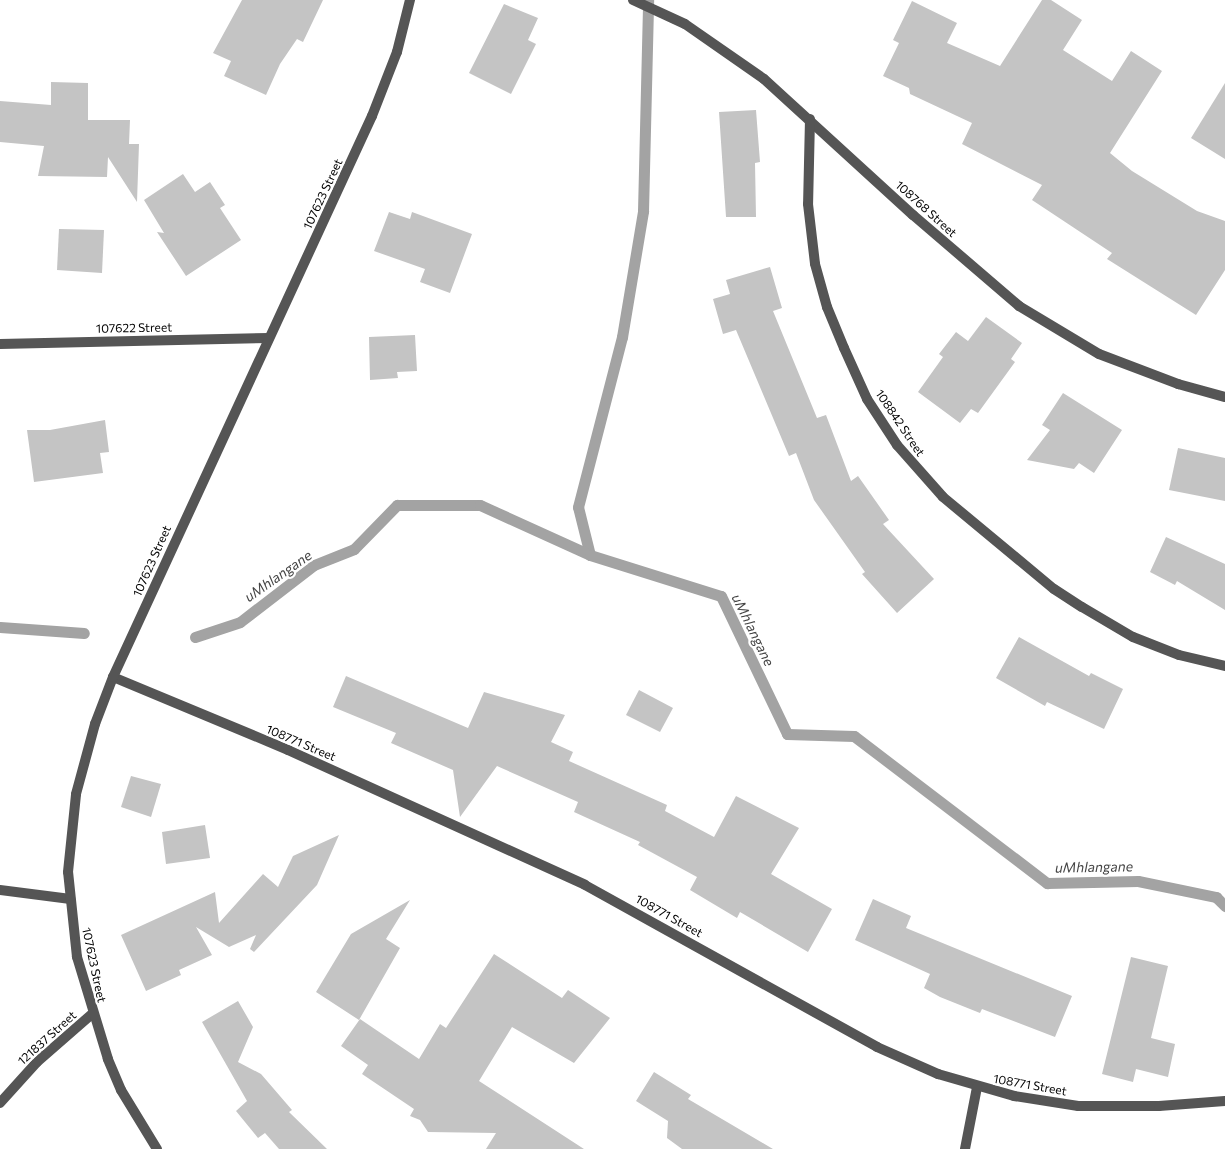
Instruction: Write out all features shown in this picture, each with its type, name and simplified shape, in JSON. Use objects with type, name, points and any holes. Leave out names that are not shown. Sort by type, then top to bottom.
[{"type":"street","name":"107623 Street","points":[[158,1149],[121,1090],[92,1014],[77,957],[70,899],[70,837],[76,794],[95,724],[113,677],[372,116],[397,52],[410,0]]},
{"type":"street","name":"108768 Street","points":[[633,0],[670,15],[742,62],[810,119],[913,215],[1019,306],[1099,354],[1170,381],[1225,397]]},
{"type":"street","name":"108842 Street","points":[[810,119],[808,204],[817,273],[844,348],[868,399],[897,445],[943,497],[1082,607],[1161,648],[1225,666]]},
{"type":"street","name":"107622 Street","points":[[0,344],[269,338]]},
{"type":"street","name":"108771 Street","points":[[113,677],[315,762],[585,885],[878,1046],[977,1088],[1078,1106],[1159,1106],[1225,1101]]},
{"type":"street","points":[[0,890],[70,899]]},
{"type":"street","name":"121837 Street","points":[[0,1103],[37,1062],[92,1014]]},
{"type":"street","points":[[964,1149],[977,1088]]},
{"type":"building","points":[[242,0],[323,0],[303,42],[297,39],[280,64],[266,95],[224,76],[231,61],[213,53]]},
{"type":"building","points":[[1042,0],[1051,0],[1082,20],[1063,50],[1112,81],[1131,51],[1162,71],[1110,153],[1132,171],[1197,211],[1225,221],[1225,270],[1196,315],[1107,259],[1112,253],[1032,200],[1042,185],[962,144],[972,123],[910,94],[909,88],[883,76],[899,43],[893,40],[912,1],[957,23],[947,43],[1000,66]]},
{"type":"building","points":[[504,4],[538,18],[528,40],[536,44],[511,94],[469,73]]},
{"type":"building","points":[[51,82],[88,83],[88,120],[130,120],[129,144],[139,144],[137,202],[108,157],[107,177],[38,176],[44,146],[0,142],[0,101],[51,105]]},
{"type":"building","points":[[1225,83],[1225,159],[1191,138]]},
{"type":"building","points":[[756,110],[760,162],[755,163],[756,217],[726,217],[719,112]]},
{"type":"building","points":[[183,174],[195,192],[210,182],[225,205],[220,208],[241,240],[186,276],[157,232],[164,233],[144,200]]},
{"type":"building","points":[[389,212],[410,219],[412,212],[472,234],[450,293],[420,282],[425,269],[374,251]]},
{"type":"building","points":[[59,229],[104,230],[102,273],[57,270]]},
{"type":"building","points":[[770,267],[782,308],[773,311],[817,418],[826,415],[851,481],[858,476],[889,520],[883,524],[934,579],[897,613],[862,574],[865,572],[814,500],[796,453],[789,456],[736,330],[723,334],[713,299],[730,294],[726,280]]},
{"type":"building","points":[[986,317],[1022,343],[1011,359],[1015,362],[978,413],[971,409],[960,423],[918,392],[943,357],[939,354],[956,332],[968,341]]},
{"type":"building","points":[[415,335],[417,371],[397,372],[398,378],[370,380],[369,337]]},
{"type":"building","points":[[1063,393],[1122,430],[1094,473],[1079,463],[1074,469],[1027,460],[1050,430],[1042,425]]},
{"type":"building","points":[[105,420],[109,452],[100,453],[103,473],[34,482],[27,430],[50,430]]},
{"type":"building","points":[[1178,448],[1225,458],[1225,501],[1169,490]]},
{"type":"building","points":[[1166,537],[1225,564],[1225,610],[1177,581],[1175,585],[1150,572]]},
{"type":"building","points":[[1019,637],[1089,676],[1091,673],[1123,689],[1104,729],[1047,702],[1045,706],[996,678]]},
{"type":"building","points":[[346,676],[468,728],[484,692],[565,715],[551,742],[573,752],[569,761],[667,805],[665,811],[714,837],[736,796],[799,828],[771,874],[832,909],[808,952],[740,912],[737,918],[690,890],[697,877],[638,845],[640,842],[574,812],[578,802],[497,766],[460,817],[453,770],[391,743],[396,733],[333,707]]},
{"type":"building","points":[[639,690],[673,708],[660,732],[626,715]]},
{"type":"building","points":[[131,776],[161,784],[151,817],[121,807]]},
{"type":"building","points":[[205,825],[210,858],[166,864],[162,832]]},
{"type":"building","points":[[339,835],[317,885],[254,952],[250,949],[256,935],[229,947],[196,927],[212,955],[179,970],[181,975],[146,991],[121,935],[215,892],[219,923],[263,874],[278,887],[293,856]]},
{"type":"building","points":[[873,899],[911,916],[906,928],[1072,996],[1055,1037],[982,1009],[980,1013],[940,997],[924,988],[930,974],[855,940]]},
{"type":"building","points":[[410,900],[386,939],[400,948],[359,1020],[316,992],[351,934]]},
{"type":"building","points":[[494,954],[562,998],[568,990],[610,1018],[574,1063],[512,1027],[479,1081],[584,1149],[486,1149],[496,1133],[428,1132],[420,1120],[410,1116],[414,1109],[362,1074],[368,1065],[341,1046],[360,1019],[419,1059],[440,1024],[446,1028]]},
{"type":"building","points":[[1131,957],[1168,966],[1151,1038],[1175,1044],[1168,1077],[1136,1069],[1133,1082],[1102,1074]]},
{"type":"building","points":[[238,1001],[253,1027],[238,1062],[261,1074],[292,1110],[289,1112],[327,1149],[279,1149],[265,1133],[258,1138],[236,1111],[247,1101],[202,1022]]},
{"type":"building","points":[[654,1072],[691,1095],[688,1099],[773,1149],[682,1149],[667,1138],[668,1121],[636,1101]]},
{"type":"waterway","points":[[590,555],[578,507],[622,337],[643,211],[648,0]]},
{"type":"waterway","name":"uMhlangane","points":[[195,637],[240,622],[314,565],[354,549],[397,505],[480,505],[590,555],[721,596],[787,734],[854,736],[1047,883],[1138,881],[1216,897],[1225,906]]},
{"type":"waterway","name":"uMhlangane","points":[[0,627],[84,633]]}]
